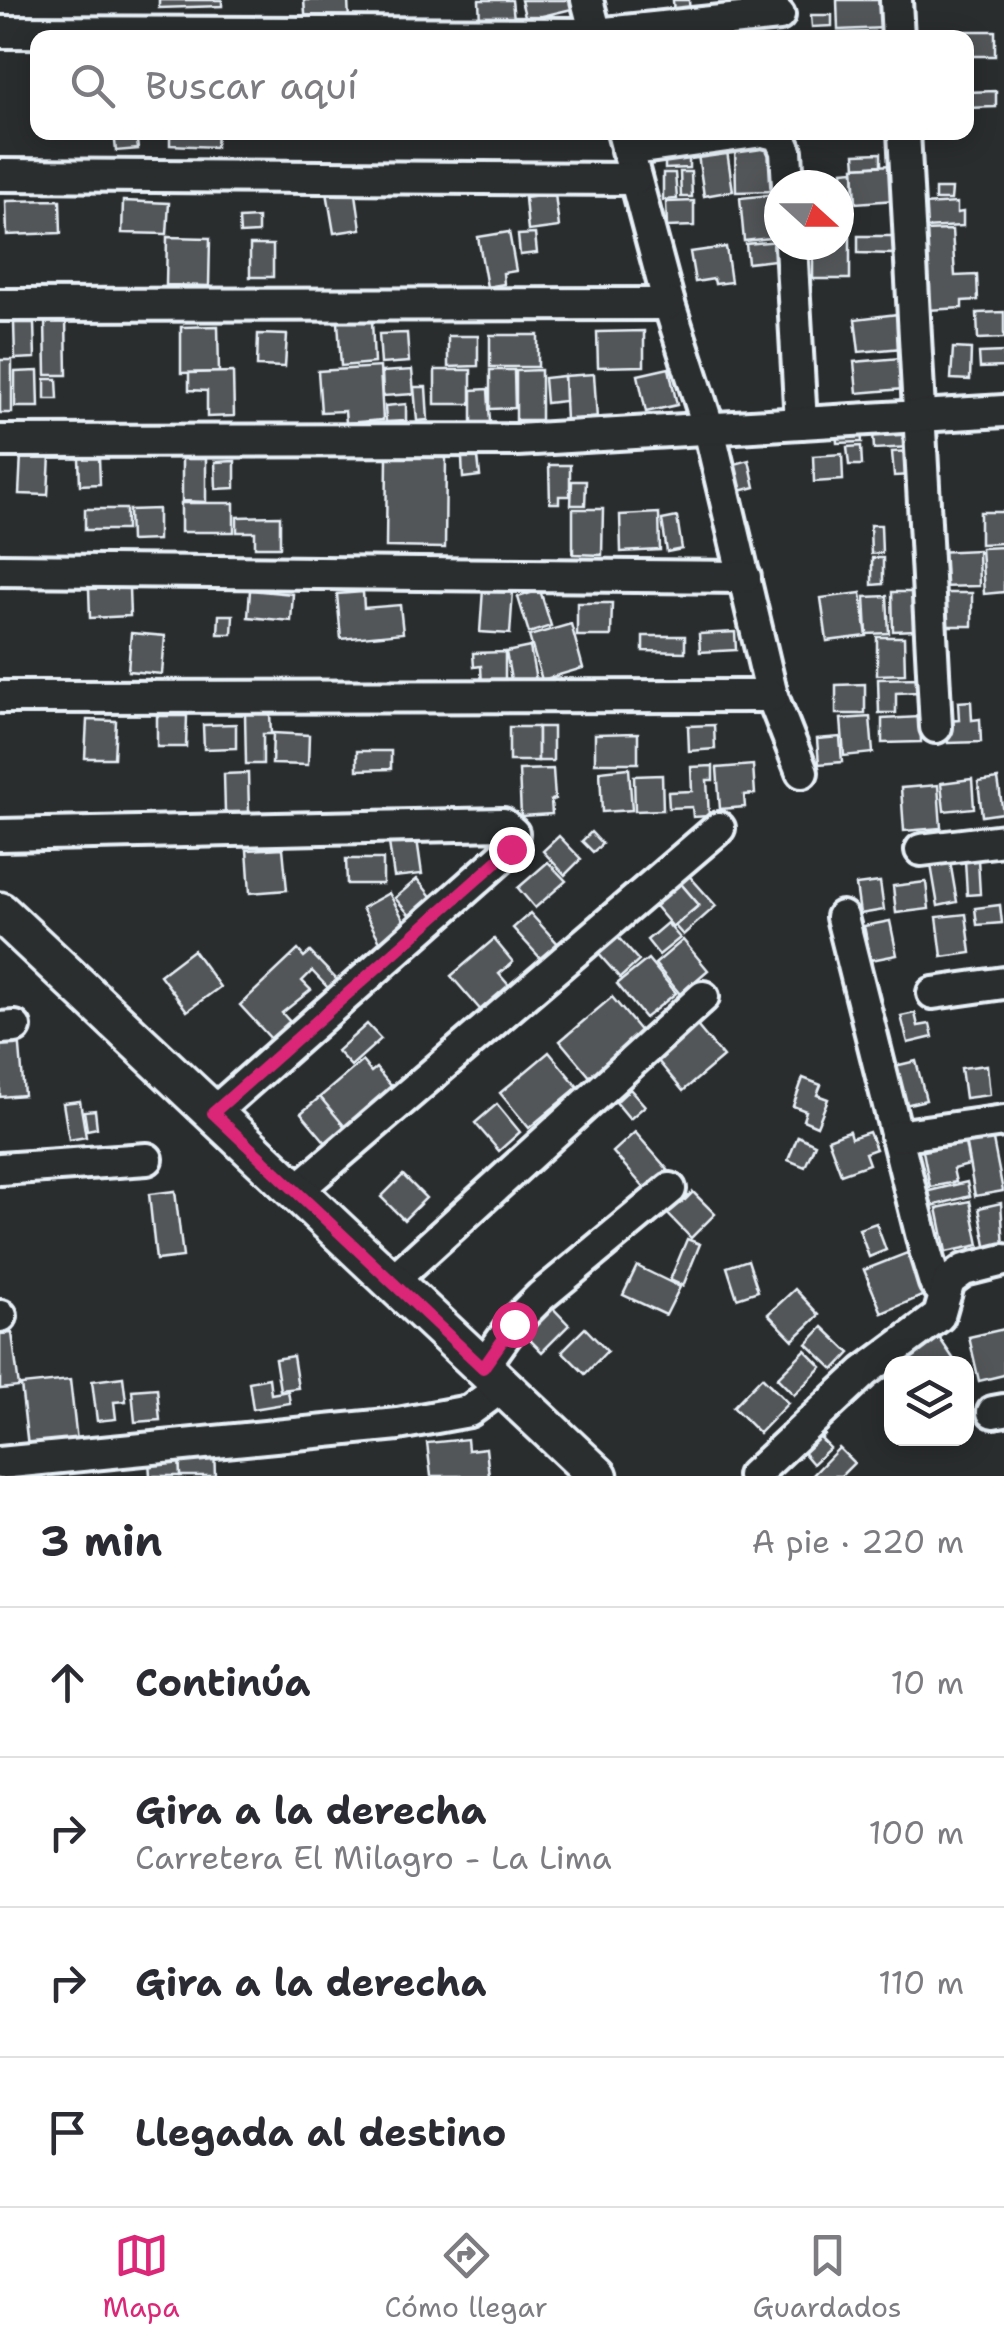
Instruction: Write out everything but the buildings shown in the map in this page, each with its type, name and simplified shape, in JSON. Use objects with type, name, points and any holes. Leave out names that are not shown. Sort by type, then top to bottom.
[{"type":"main road","points":[[0,912],[598,1476]]},
{"type":"street","points":[[587,0],[594,30]]},
{"type":"street","points":[[896,0],[898,30]]},
{"type":"street","points":[[648,30],[779,15]]},
{"type":"street","points":[[0,32],[30,32]]},
{"type":"street","points":[[0,175],[628,154],[709,140]]},
{"type":"street","points":[[780,140],[786,151],[787,170]]},
{"type":"street","points":[[904,140],[936,726]]},
{"type":"street","points":[[628,154],[669,304],[709,429],[772,696],[802,772]]},
{"type":"street","points":[[792,260],[801,424]]},
{"type":"street","points":[[0,306],[669,304]]},
{"type":"street","points":[[0,440],[517,440],[1004,411]]},
{"type":"street","points":[[0,570],[745,577]]},
{"type":"street","points":[[0,697],[772,696]]},
{"type":"street","points":[[0,835],[502,824],[513,833],[511,849],[213,1113]]},
{"type":"street","points":[[296,1191],[719,828]]},
{"type":"street","points":[[921,850],[1004,840]]},
{"type":"street","points":[[842,917],[927,1257],[935,1283],[945,1294]]},
{"type":"street","points":[[933,993],[1004,983]]},
{"type":"street","points":[[392,1281],[703,997]]},
{"type":"street","points":[[896,1136],[1004,1121]]},
{"type":"street","points":[[0,1169],[148,1159]]},
{"type":"street","points":[[0,1463],[398,1424],[469,1412],[493,1377],[514,1324],[541,1296],[670,1189]]},
{"type":"street","points":[[752,1476],[864,1372],[939,1316],[949,1280],[964,1270],[1004,1260]]},
{"type":"route","points":[[511,849],[213,1113],[483,1368],[514,1324]]}]
